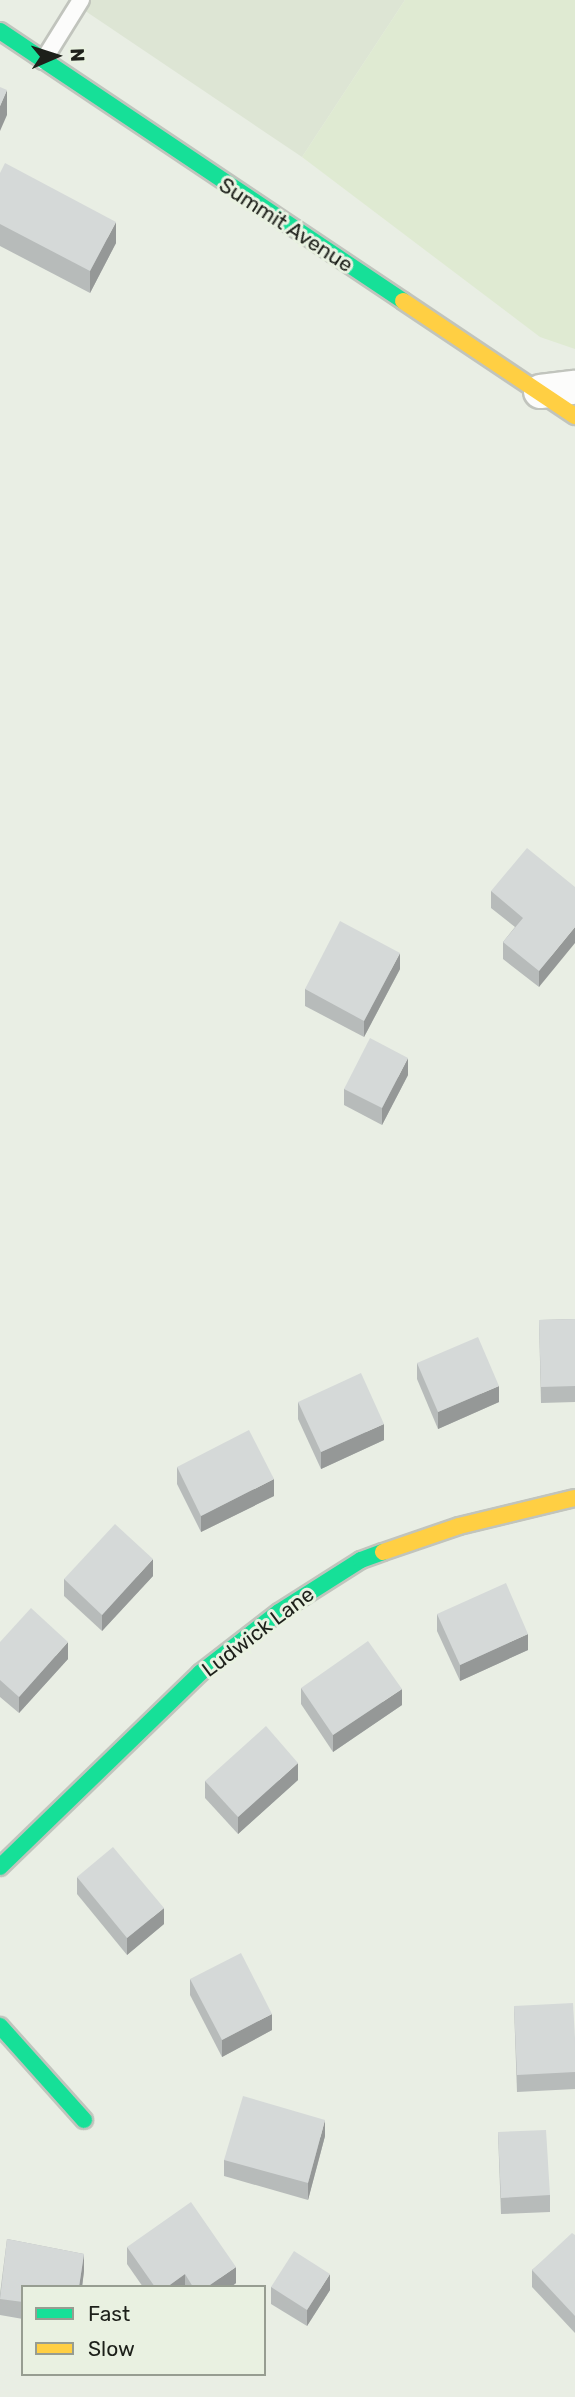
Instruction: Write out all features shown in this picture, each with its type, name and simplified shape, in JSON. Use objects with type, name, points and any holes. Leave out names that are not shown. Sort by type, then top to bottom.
[{"type":"street","name":"Summit Avenue","points":[[0,31],[575,416]]},
{"type":"street","points":[[540,391],[575,387]]},
{"type":"street","name":"Ludwick Lane","points":[[0,1867],[200,1673],[279,1612],[360,1559],[459,1526],[575,1498]]},
{"type":"street","points":[[0,2026],[84,2120]]},
{"type":"lane","points":[[44,61],[81,0]]},
{"type":"shaded area","points":[[69,0],[405,0],[302,157]]},
{"type":"shaded area","points":[[405,0],[575,0],[575,349],[540,337],[302,157]]},
{"type":"building","points":[[0,87],[7,90],[0,106]]},
{"type":"building","points":[[5,163],[116,222],[90,271],[0,224],[0,173]]},
{"type":"building","points":[[527,848],[575,887],[575,927],[539,971],[503,942],[523,918],[491,891]]},
{"type":"building","points":[[340,921],[400,953],[364,1021],[305,989]]},
{"type":"building","points":[[370,1038],[408,1058],[382,1108],[344,1089]]},
{"type":"building","points":[[575,1319],[575,1386],[541,1387],[539,1320]]},
{"type":"building","points":[[478,1337],[499,1386],[438,1412],[417,1363]]},
{"type":"building","points":[[361,1373],[384,1424],[321,1452],[298,1402]]},
{"type":"building","points":[[249,1430],[274,1479],[201,1516],[177,1467]]},
{"type":"building","points":[[115,1524],[153,1559],[102,1615],[64,1579]]},
{"type":"building","points":[[506,1583],[528,1634],[460,1665],[437,1614]]},
{"type":"building","points":[[31,1608],[68,1642],[19,1697],[0,1680],[0,1642]]},
{"type":"building","points":[[368,1641],[402,1689],[333,1735],[301,1688]]},
{"type":"building","points":[[266,1726],[298,1763],[238,1817],[205,1781]]},
{"type":"building","points":[[113,1847],[164,1908],[127,1938],[77,1877]]},
{"type":"building","points":[[241,1953],[272,2014],[222,2040],[190,1979]]},
{"type":"building","points":[[573,2003],[575,2072],[517,2075],[514,2006]]},
{"type":"building","points":[[243,2096],[325,2120],[308,2183],[224,2160]]},
{"type":"building","points":[[546,2130],[550,2195],[501,2198],[498,2132]]},
{"type":"building","points":[[191,2202],[236,2267],[210,2285],[192,2285],[185,2274],[170,2285],[154,2285],[127,2247]]},
{"type":"building","points":[[572,2233],[575,2235],[575,2316],[532,2270]]},
{"type":"building","points":[[7,2239],[84,2254],[79,2285],[21,2285],[21,2302],[0,2299]]},
{"type":"building","points":[[294,2251],[330,2274],[307,2310],[271,2287]]},
{"type":"traffic: fast","points":[[0,31],[403,301]]},
{"type":"traffic: fast","points":[[0,1867],[200,1673],[279,1612],[361,1560],[383,1552]]},
{"type":"traffic: fast","points":[[0,2026],[84,2120]]},
{"type":"traffic: slow","points":[[403,301],[575,416]]},
{"type":"traffic: slow","points":[[383,1552],[459,1526],[575,1498]]}]
